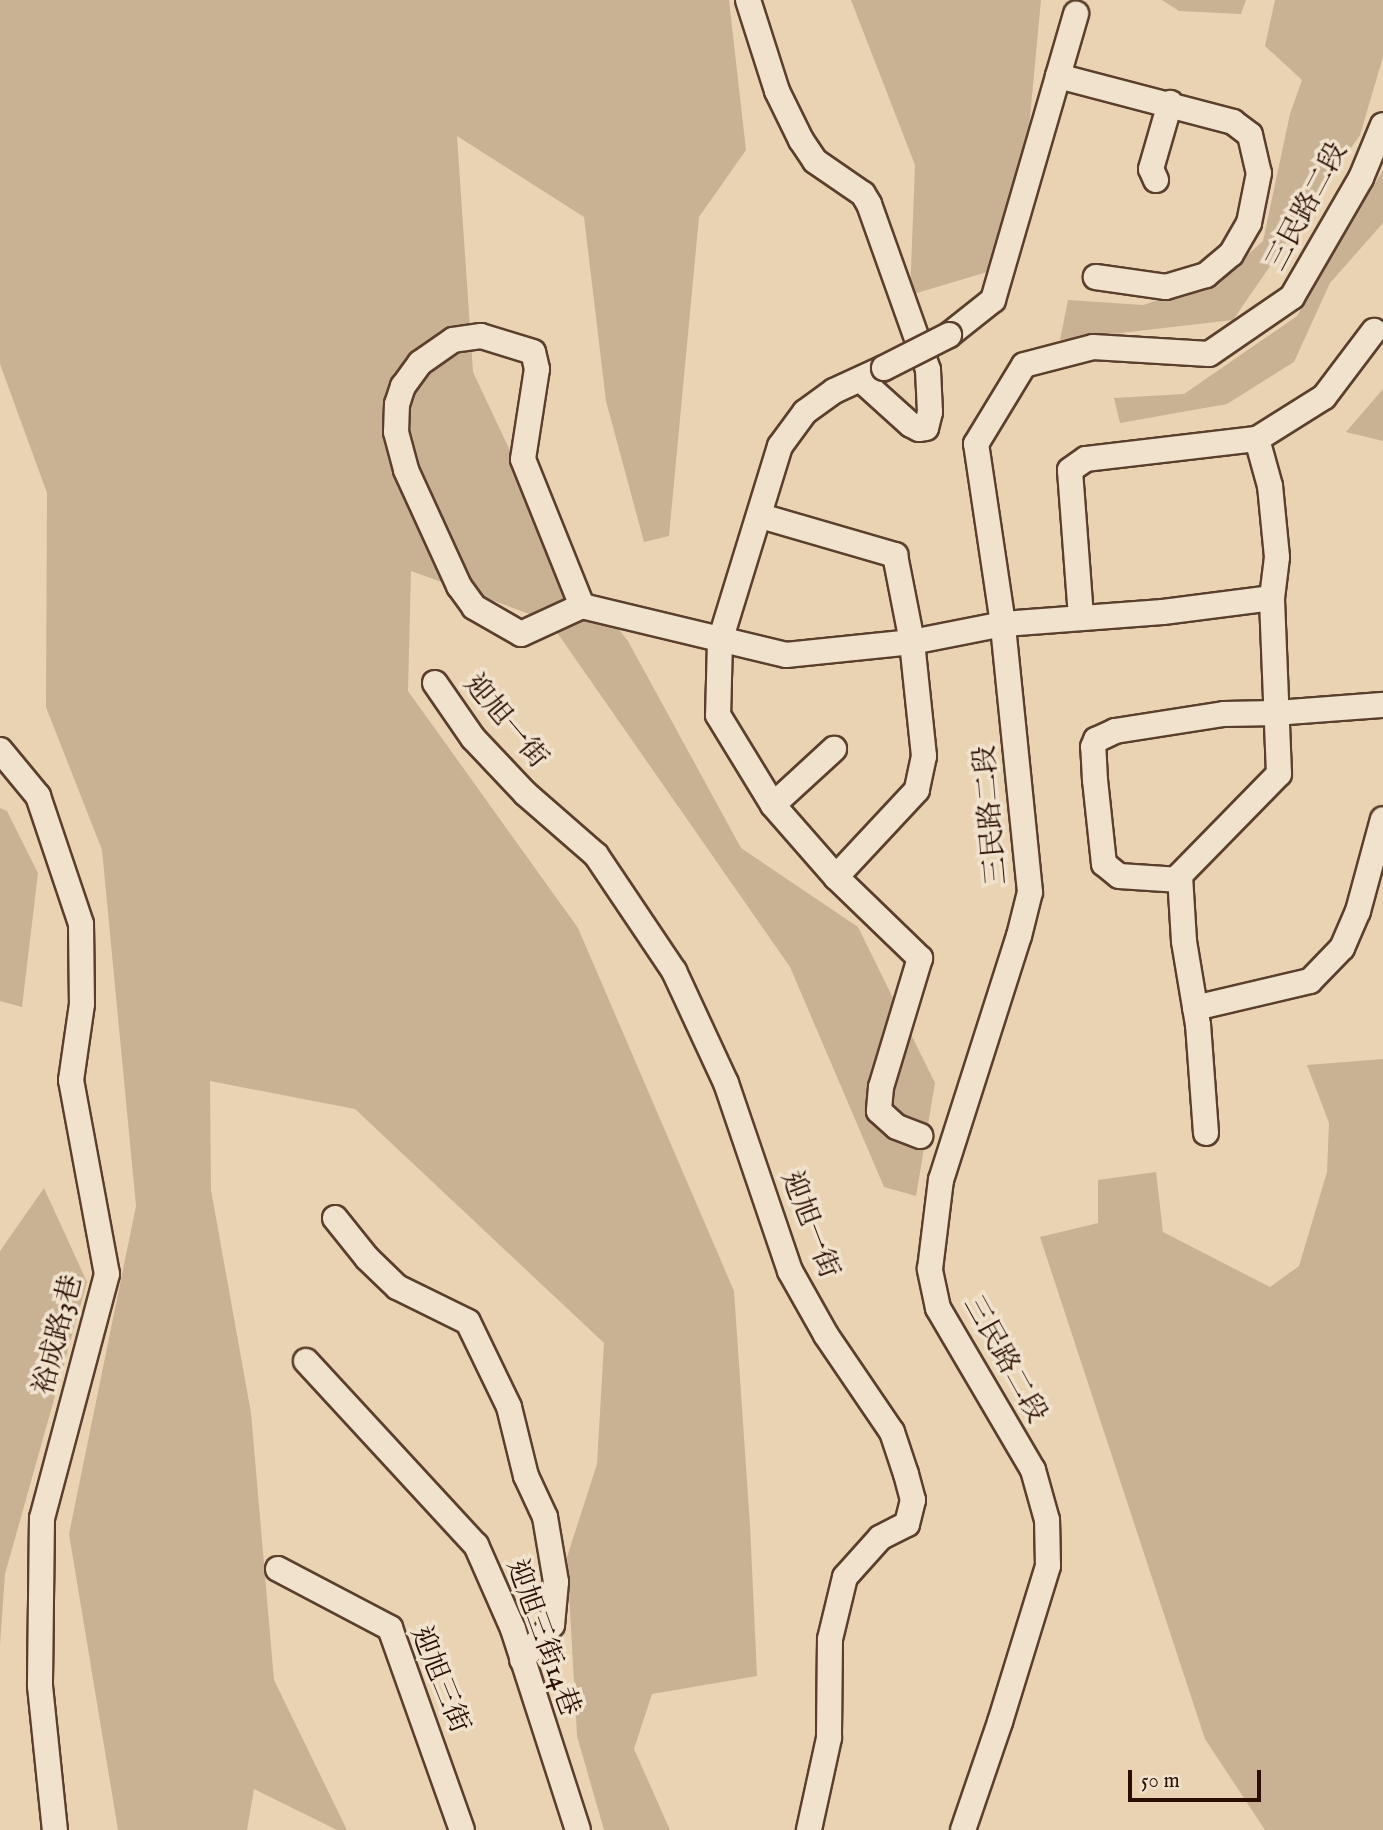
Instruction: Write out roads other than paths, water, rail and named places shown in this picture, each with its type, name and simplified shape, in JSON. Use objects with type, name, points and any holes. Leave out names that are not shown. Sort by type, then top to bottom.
[{"type":"street","points":[[748,0],[777,90],[801,140],[815,161],[863,194],[869,204],[928,370],[930,412],[926,428],[911,425],[861,380]]},
{"type":"street","points":[[920,1136],[897,1127],[879,1111],[881,1087],[920,958],[836,877],[774,805],[718,715],[720,641],[752,534],[761,516],[780,446],[805,412],[834,391],[949,335],[993,300],[1076,14]]},
{"type":"street","points":[[1058,76],[1170,103],[1233,122],[1250,135],[1259,173],[1249,223],[1231,254],[1206,275],[1166,286],[1096,277]]},
{"type":"street","points":[[1156,180],[1151,169],[1170,103]]},
{"type":"street","name":"三民路二段","points":[[963,1830],[1000,1722],[1048,1566],[1047,1520],[1033,1470],[938,1308],[930,1269],[941,1180],[1019,936],[1030,891],[1003,624],[975,444],[1024,365],[1093,347],[1209,354],[1292,298],[1361,178],[1383,125]]},
{"type":"street","points":[[1081,617],[1070,470],[1086,459],[1257,439],[1324,397],[1374,331]]},
{"type":"street","points":[[582,606],[523,459],[537,369],[533,352],[481,336],[453,340],[421,363],[403,386],[397,404],[396,432],[406,470],[459,586],[474,607],[521,634],[582,606],[786,655],[912,642],[1003,624],[1163,612],[1272,598]]},
{"type":"street","points":[[1206,1133],[1195,1008],[1184,941],[1180,875],[1279,775],[1272,598],[1277,557],[1270,486],[1257,439]]},
{"type":"street","points":[[761,516],[895,555],[912,642],[924,756],[917,790],[836,877]]},
{"type":"street","name":"迎旭一街","points":[[436,683],[472,738],[526,794],[596,855],[674,971],[726,1083],[790,1271],[826,1335],[892,1432],[903,1463],[913,1500],[907,1524],[880,1538],[845,1577],[830,1639],[829,1738],[809,1830]]},
{"type":"street","points":[[1180,880],[1119,876],[1104,863],[1095,780],[1093,747],[1096,740],[1115,731],[1224,714],[1383,705]]},
{"type":"street","points":[[774,805],[834,749]]},
{"type":"street","name":"裕成路3巷","points":[[0,750],[38,796],[81,924],[82,1004],[71,1080],[107,1274],[42,1518],[40,1686],[55,1830]]},
{"type":"street","points":[[1195,1008],[1310,982],[1342,948],[1358,911],[1383,819]]},
{"type":"street","points":[[335,1219],[367,1258],[397,1287],[468,1322],[509,1407],[526,1476],[545,1517],[556,1582],[552,1625],[522,1660]]},
{"type":"street","name":"迎旭三街14巷","points":[[306,1361],[476,1545],[513,1629],[578,1830]]},
{"type":"street","name":"迎旭三街","points":[[278,1569],[390,1629],[462,1830]]}]
